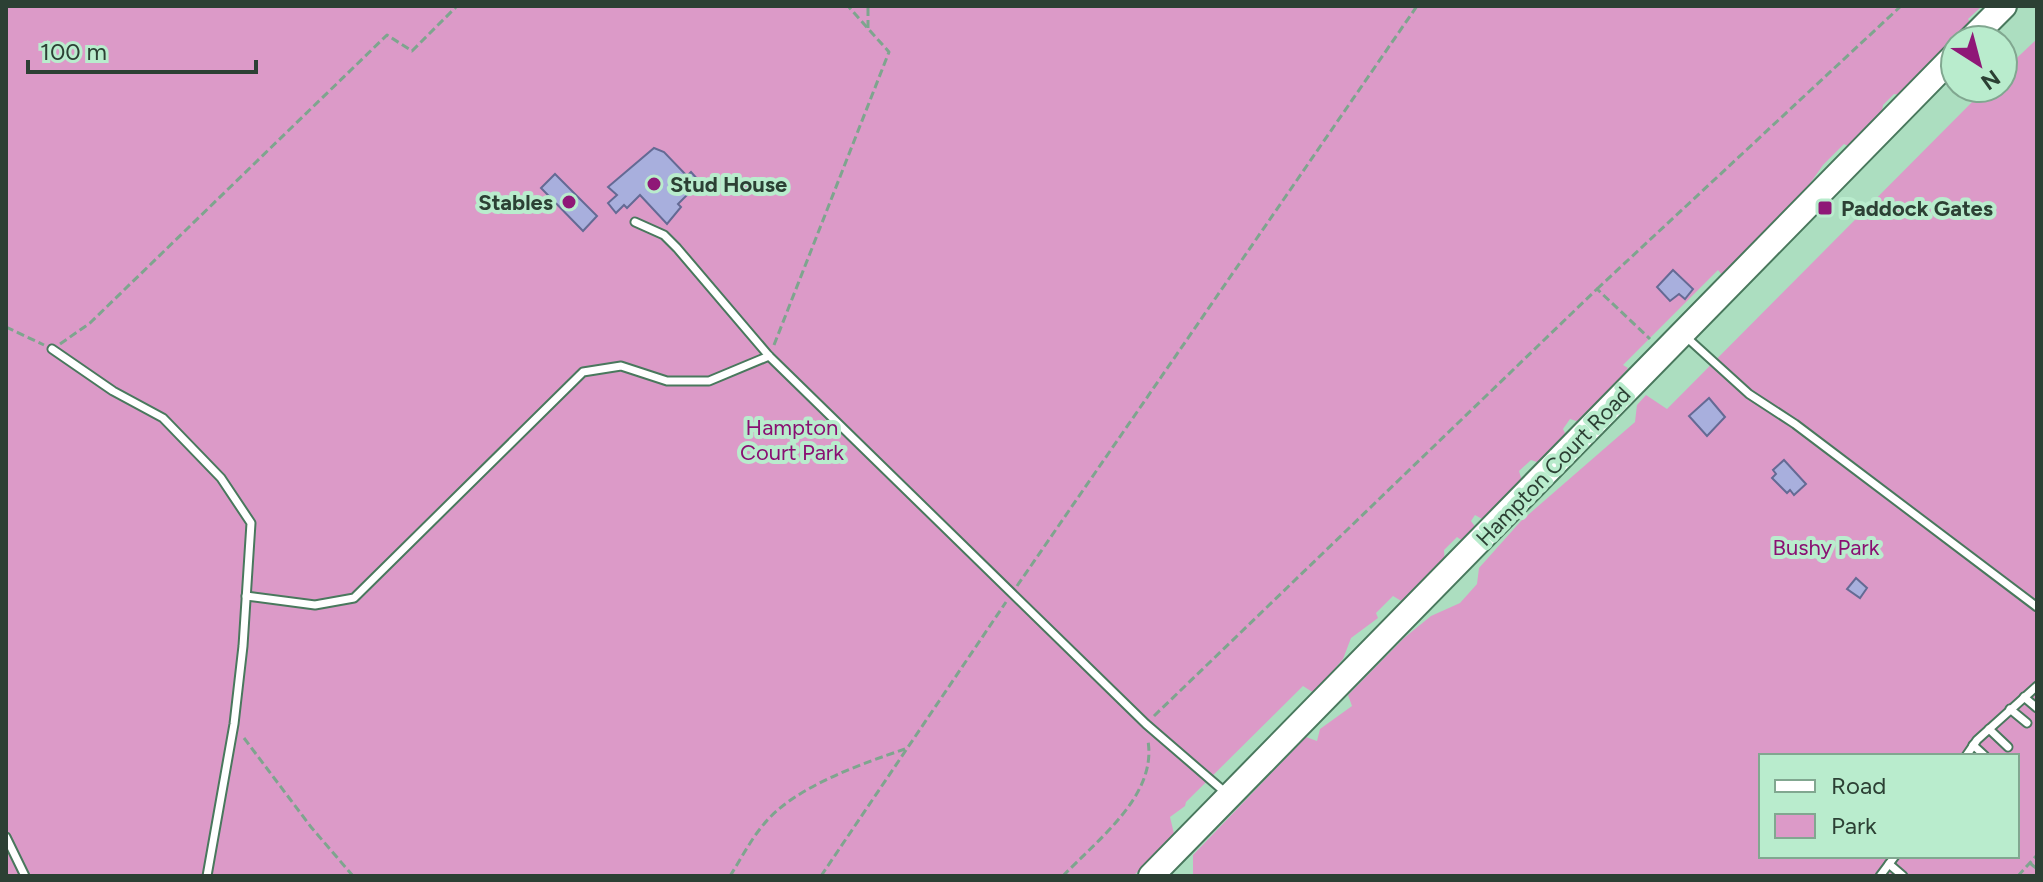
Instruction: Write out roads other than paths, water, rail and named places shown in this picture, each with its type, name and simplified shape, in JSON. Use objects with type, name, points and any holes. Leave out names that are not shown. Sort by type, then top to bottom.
[{"type":"main road","points":[[1986,24],[2004,6]]},
{"type":"main road","name":"Hampton Court Road","points":[[1151,876],[1939,71]]},
{"type":"lane","points":[[635,222],[664,235],[769,356],[1146,724],[1230,797]]},
{"type":"lane","points":[[1683,334],[1749,394],[1795,424],[2037,607]]},
{"type":"lane","points":[[52,349],[113,391],[163,418],[221,478],[251,523],[234,724],[207,876]]},
{"type":"lane","points":[[246,596],[315,605],[354,598],[583,372],[621,366],[667,381],[709,381],[769,356]]},
{"type":"lane","points":[[1967,754],[1989,729],[2037,686]]},
{"type":"lane","points":[[2024,697],[2037,708]]},
{"type":"lane","points":[[2010,709],[2027,723]]},
{"type":"lane","points":[[1989,729],[2008,747]]},
{"type":"lane","points":[[1973,745],[1983,754]]},
{"type":"lane","points":[[6,837],[25,876]]},
{"type":"lane","points":[[1880,876],[1894,858]]},
{"type":"lane","points":[[1889,864],[1903,876]]},
{"type":"place","name":"Stud House","points":[[654,184]]},
{"type":"place","name":"Stables","points":[[569,202]]},
{"type":"place","name":"Paddock Gates","points":[[1825,208]]},
{"type":"park label","name":"Hampton Court Park","points":[[792,440]]},
{"type":"park label","name":"Bushy Park","points":[[1826,547]]}]
